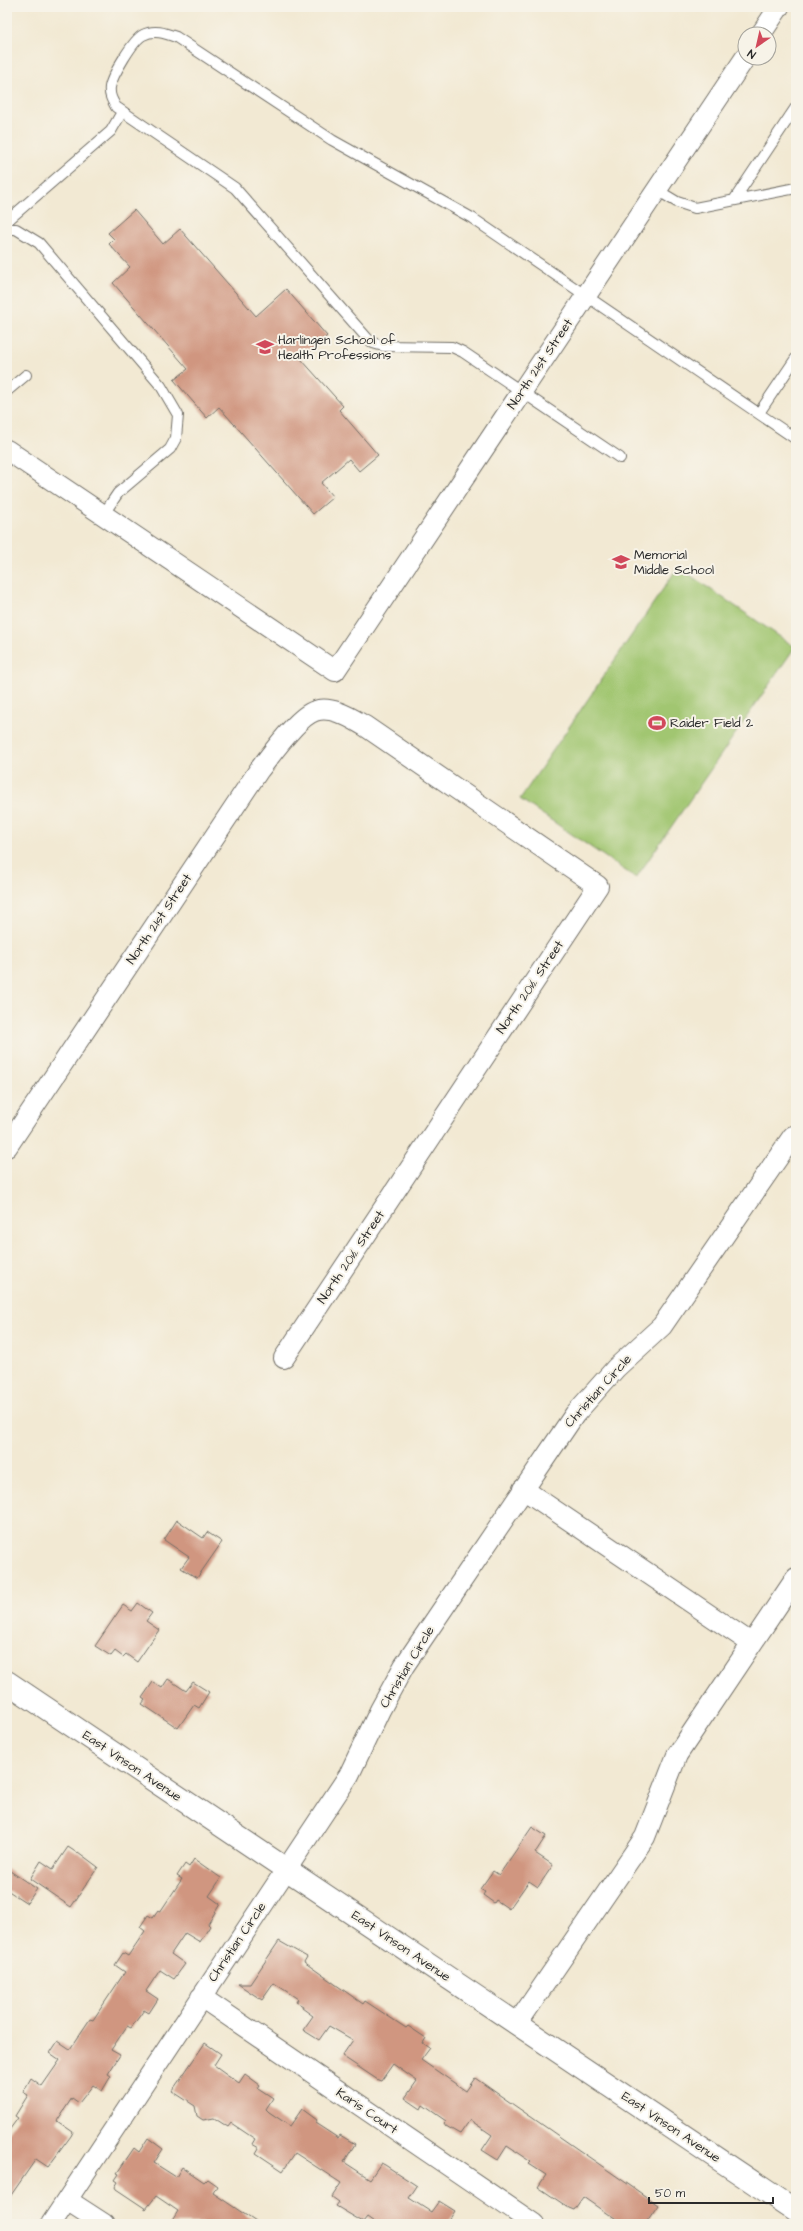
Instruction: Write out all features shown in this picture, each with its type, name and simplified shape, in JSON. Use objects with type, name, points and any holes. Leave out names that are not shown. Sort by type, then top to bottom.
[{"type":"street","points":[[766,26],[779,7]]},
{"type":"street","name":"North 21st Street","points":[[103,515],[335,671],[740,66]]},
{"type":"street","points":[[7,450],[103,515]]},
{"type":"street","name":"North 21st Street","points":[[7,1147],[260,770],[292,730],[307,715],[315,711],[327,710]]},
{"type":"street","name":"North 20½ Street","points":[[284,1358],[598,886],[365,726],[339,713],[327,710]]},
{"type":"street","name":"Christian Circle","points":[[51,2224],[349,1776],[380,1710],[404,1666],[574,1414],[616,1368],[662,1326],[793,1136],[796,1137]]},
{"type":"street","points":[[523,1489],[751,1643]]},
{"type":"street","points":[[517,2024],[641,1843],[656,1814],[677,1755],[796,1578]]},
{"type":"street","name":"East Vinson Avenue","points":[[7,1682],[796,2210]]},
{"type":"street","name":"Karis Court","points":[[201,1997],[534,2224]]},
{"type":"street","points":[[67,2200],[104,2224]]},
{"type":"lane","points":[[620,458],[452,347],[383,346],[373,343],[235,188],[116,107],[110,97],[110,86],[115,74],[136,41],[143,35],[160,32],[169,34],[332,140],[472,218],[796,439]]},
{"type":"lane","points":[[734,200],[796,107]]},
{"type":"lane","points":[[7,221],[111,131],[122,112]]},
{"type":"lane","points":[[657,190],[677,202],[695,208],[796,188]]},
{"type":"lane","points":[[7,229],[16,229],[39,242],[161,386],[178,415],[176,438],[170,449],[118,493],[103,515]]},
{"type":"lane","points":[[759,413],[796,358]]},
{"type":"lane","points":[[7,391],[26,375]]},
{"type":"green space","name":"Raider Field 2","points":[[678,567],[795,647],[636,878],[520,799]]},
{"type":"building","points":[[134,210],[163,244],[180,229],[256,316],[286,289],[327,336],[301,359],[343,406],[339,410],[378,455],[359,471],[349,459],[321,483],[333,497],[313,514],[219,407],[207,418],[174,380],[188,369],[113,283],[130,267],[109,244],[114,239],[108,233]]},
{"type":"building","points":[[177,1520],[203,1538],[207,1532],[222,1542],[197,1578],[181,1568],[189,1557],[164,1540]]},
{"type":"building","points":[[138,1603],[152,1613],[146,1621],[159,1630],[137,1662],[126,1654],[123,1657],[115,1651],[111,1656],[95,1646],[123,1605],[132,1611]]},
{"type":"building","points":[[168,1679],[186,1691],[193,1682],[209,1692],[199,1708],[194,1705],[178,1728],[142,1704],[145,1700],[142,1698],[153,1682],[162,1688]]},
{"type":"building","points":[[532,1827],[546,1836],[535,1853],[553,1865],[538,1887],[529,1881],[509,1909],[496,1900],[494,1903],[483,1895],[485,1892],[480,1889],[493,1871],[499,1875]]},
{"type":"building","points":[[68,1847],[77,1853],[78,1852],[98,1867],[71,1907],[30,1879],[41,1861],[53,1869]]},
{"type":"building","points":[[194,1859],[221,1878],[209,1896],[220,1904],[208,1924],[210,1926],[200,1942],[185,1933],[171,1954],[185,1964],[174,1979],[160,1970],[146,1991],[158,1999],[149,2013],[144,2010],[131,2028],[127,2026],[111,2050],[120,2055],[108,2074],[111,2076],[102,2091],[93,2085],[79,2103],[72,2098],[57,2121],[73,2132],[71,2136],[48,2167],[36,2159],[7,2201],[7,2133],[18,2118],[15,2116],[28,2095],[23,2092],[31,2078],[42,2086],[60,2060],[50,2053],[58,2041],[70,2049],[90,2019],[93,2020],[125,1972],[115,1965],[123,1953],[128,1956],[145,1931],[140,1927],[148,1915],[153,1918],[158,1911],[160,1912],[182,1879],[177,1876],[185,1864],[189,1867]]},
{"type":"building","points":[[7,1869],[37,1889],[27,1903],[7,1890]]},
{"type":"building","points":[[279,1941],[307,1957],[304,1962],[363,2004],[365,2001],[406,2028],[408,2026],[426,2038],[423,2043],[430,2048],[421,2060],[466,2091],[475,2078],[658,2205],[645,2224],[622,2224],[583,2197],[574,2210],[569,2208],[538,2187],[546,2175],[529,2164],[531,2162],[507,2146],[498,2160],[482,2150],[492,2135],[470,2120],[460,2134],[446,2126],[444,2123],[446,2121],[423,2105],[421,2109],[405,2098],[417,2081],[393,2064],[381,2081],[378,2080],[342,2056],[353,2040],[329,2026],[319,2040],[303,2030],[313,2016],[302,2008],[303,2006],[296,2002],[298,1999],[274,1983],[262,2000],[238,1984],[250,1984]]},
{"type":"building","points":[[205,2043],[221,2054],[214,2065],[239,2083],[245,2074],[260,2085],[258,2088],[273,2098],[266,2109],[269,2112],[290,2126],[302,2109],[317,2120],[315,2123],[338,2138],[340,2135],[355,2144],[344,2162],[370,2179],[381,2163],[385,2165],[417,2186],[409,2198],[431,2212],[439,2201],[455,2211],[447,2223],[448,2224],[377,2224],[367,2217],[363,2222],[336,2206],[339,2202],[332,2197],[341,2183],[295,2153],[283,2171],[256,2153],[259,2148],[252,2144],[255,2139],[231,2123],[228,2127],[214,2118],[203,2120],[197,2116],[195,2106],[172,2091]]},
{"type":"building","points":[[148,2138],[163,2149],[154,2163],[176,2177],[182,2167],[204,2182],[207,2179],[217,2186],[213,2193],[259,2224],[170,2224],[178,2211],[156,2196],[146,2209],[116,2189],[115,2187],[118,2182],[115,2180],[119,2174],[117,2173],[134,2148],[139,2152]]},
{"type":"place","name":"Harlingen School of Health Professions","points":[[265,347]]},
{"type":"place","name":"Memorial Middle School","points":[[621,562]]},
{"type":"place","name":"Raider Field 2","points":[[657,723]]}]
